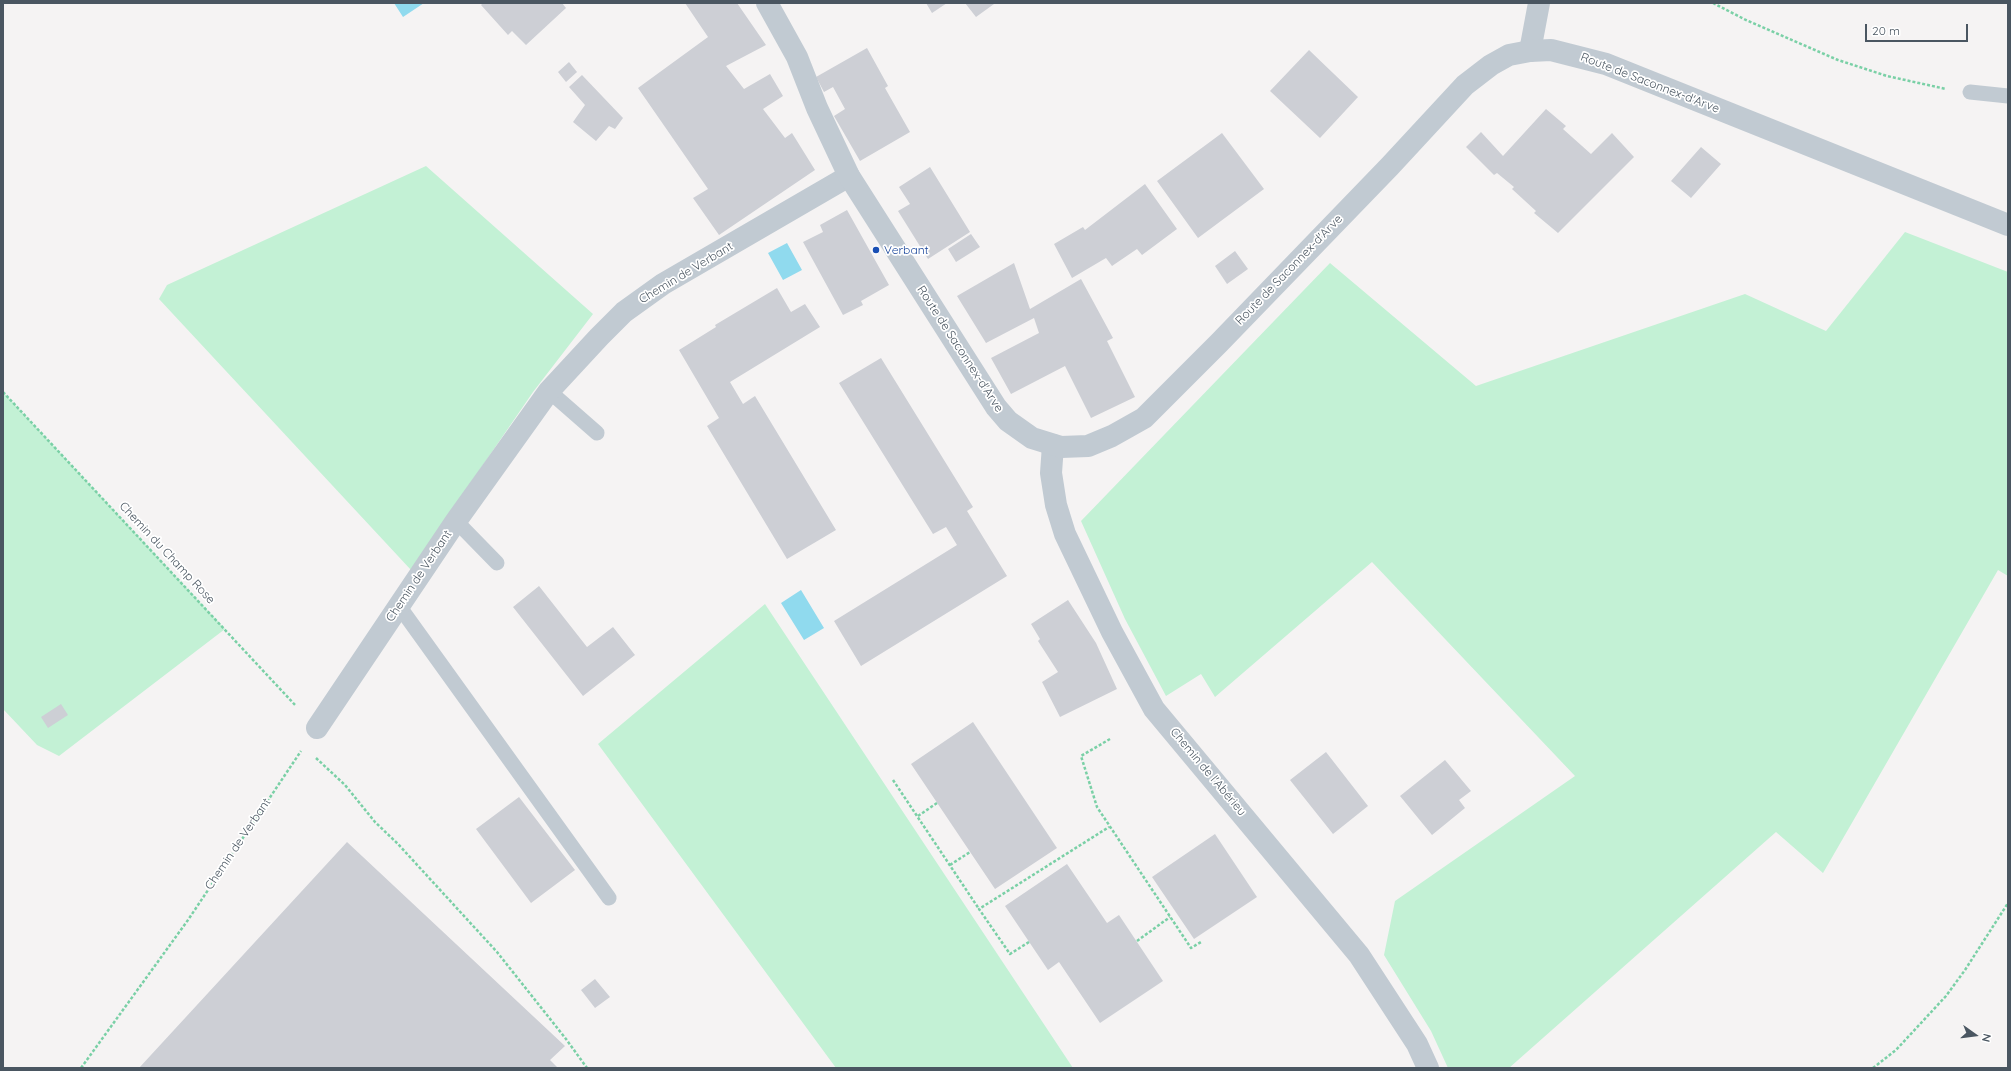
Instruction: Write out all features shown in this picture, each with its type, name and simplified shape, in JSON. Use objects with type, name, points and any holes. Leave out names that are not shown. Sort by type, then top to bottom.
[{"type":"street","name":"Route de Saconnex-d'Arve","points":[[767,3],[794,51],[817,108],[849,176],[996,407],[1008,421],[1021,432],[1032,438],[1053,445],[1088,446],[1112,436],[1144,418],[1204,359],[1390,166],[1465,85],[1491,65],[1509,55],[1530,51],[1550,50],[1606,64],[2008,225]]},
{"type":"street","points":[[1530,51],[1539,3]]},
{"type":"street","name":"Chemin de Verbant","points":[[317,728],[456,521],[549,391],[624,312],[656,288],[849,176]]},
{"type":"street","name":"Chemin de l'Abérieu","points":[[1053,445],[1051,473],[1056,505],[1065,534],[1112,632],[1154,709],[1359,955],[1417,1044],[1428,1068]]},
{"type":"lane","points":[[1970,92],[2008,96]]},
{"type":"lane","points":[[549,391],[597,433]]},
{"type":"lane","points":[[456,521],[497,563]]},
{"type":"lane","points":[[399,606],[609,898]]},
{"type":"path","points":[[1713,3],[1746,20],[1852,64],[1887,76],[1931,87],[1970,92]]},
{"type":"path","name":"Chemin du Champ Rose","points":[[3,392],[317,728]]},
{"type":"path","name":"Chemin de Verbant","points":[[81,1068],[188,920],[317,728]]},
{"type":"path","points":[[1110,738],[1081,756],[1097,807],[1191,948],[1201,942]]},
{"type":"path","points":[[303,747],[345,785],[375,822],[398,844],[497,952],[566,1038],[587,1068]]},
{"type":"path","points":[[893,780],[1010,954],[1029,942]]},
{"type":"path","points":[[918,816],[937,803]]},
{"type":"path","points":[[979,909],[1110,826]]},
{"type":"path","points":[[950,865],[970,852]]},
{"type":"path","points":[[1874,1068],[1896,1050],[1946,996],[1965,970],[2008,903]]},
{"type":"path","points":[[1137,941],[1170,917]]},
{"type":"green space","points":[[426,166],[593,314],[533,392],[411,570],[159,299],[167,285]]},
{"type":"green space","points":[[1905,232],[2008,272],[2008,576],[1998,570],[1823,873],[1776,832],[1509,1068],[1448,1068],[1431,1031],[1384,955],[1395,901],[1575,776],[1372,562],[1215,697],[1201,674],[1166,696],[1125,619],[1081,521],[1330,263],[1476,386],[1745,294],[1826,331]]},
{"type":"green space","points":[[3,392],[225,629],[59,756],[37,745],[3,709]]},
{"type":"green space","points":[[765,604],[1073,1068],[836,1068],[598,744]]},
{"type":"water","points":[[394,3],[424,3],[403,17]]},
{"type":"water","points":[[787,243],[802,270],[783,280],[768,253]]},
{"type":"water","points":[[801,590],[824,628],[804,640],[781,603]]},
{"type":"building","points":[[483,3],[562,3],[566,8],[526,45],[512,31],[508,35],[481,5]]},
{"type":"building","points":[[685,3],[737,3],[766,45],[726,66],[744,89],[770,74],[783,96],[763,109],[785,138],[792,133],[815,170],[719,235],[693,198],[708,189],[638,88],[708,37]]},
{"type":"building","points":[[926,3],[947,3],[932,13]]},
{"type":"building","points":[[965,3],[993,3],[994,4],[976,17]]},
{"type":"building","points":[[867,48],[888,86],[885,88],[910,132],[860,161],[834,116],[845,109],[833,87],[824,92],[816,77]]},
{"type":"building","points":[[1309,50],[1358,97],[1320,138],[1270,91]]},
{"type":"building","points":[[569,62],[577,72],[566,82],[558,72]]},
{"type":"building","points":[[582,75],[623,118],[615,129],[609,126],[596,141],[573,122],[585,105],[569,87]]},
{"type":"building","points":[[1546,109],[1566,126],[1563,129],[1591,154],[1612,133],[1634,157],[1558,233],[1534,213],[1536,211],[1512,189],[1514,187],[1497,173],[1494,175],[1466,147],[1481,132],[1503,156]]},
{"type":"building","points":[[1222,133],[1264,189],[1198,238],[1157,181]]},
{"type":"building","points":[[1701,147],[1721,164],[1691,198],[1671,181]]},
{"type":"building","points":[[930,167],[970,232],[928,259],[898,211],[910,204],[899,187]]},
{"type":"building","points":[[1145,184],[1177,229],[1142,255],[1137,249],[1112,266],[1106,258],[1072,278],[1054,244],[1083,227],[1085,230]]},
{"type":"building","points":[[847,210],[889,285],[861,301],[863,305],[843,315],[803,242],[823,232],[820,225]]},
{"type":"building","points":[[971,234],[980,247],[956,262],[948,249]]},
{"type":"building","points":[[1235,251],[1248,269],[1227,284],[1215,266]]},
{"type":"building","points":[[1014,263],[1030,309],[1081,279],[1113,338],[1107,341],[1135,397],[1091,418],[1065,366],[1011,394],[991,358],[1039,333],[1034,318],[986,343],[957,296]]},
{"type":"building","points":[[777,288],[791,312],[805,304],[820,327],[730,382],[743,404],[755,396],[836,530],[787,559],[707,426],[719,418],[679,350],[716,327],[715,325]]},
{"type":"building","points":[[881,358],[973,507],[967,511],[1007,576],[861,666],[834,621],[957,545],[946,527],[933,534],[839,383]]},
{"type":"building","points":[[539,586],[587,647],[613,627],[635,655],[583,696],[513,607]]},
{"type":"building","points":[[1068,600],[1096,643],[1117,689],[1060,717],[1042,682],[1058,672],[1038,641],[1040,639],[1031,624]]},
{"type":"building","points":[[61,704],[68,715],[48,728],[41,717]]},
{"type":"building","points":[[973,722],[1057,848],[995,889],[911,764]]},
{"type":"building","points":[[1326,752],[1368,806],[1333,834],[1290,780]]},
{"type":"building","points":[[1445,760],[1471,791],[1459,800],[1465,808],[1432,835],[1400,796]]},
{"type":"building","points":[[519,797],[575,870],[531,903],[476,829]]},
{"type":"building","points":[[1215,834],[1257,897],[1194,939],[1152,877]]},
{"type":"building","points":[[347,842],[565,1046],[550,1060],[558,1068],[139,1068]]},
{"type":"building","points":[[1067,864],[1107,923],[1119,915],[1163,981],[1100,1023],[1059,962],[1048,970],[1005,906]]},
{"type":"building","points":[[595,979],[610,997],[595,1008],[581,990]]},
{"type":"place","name":"Verbant","points":[[876,250]]}]
